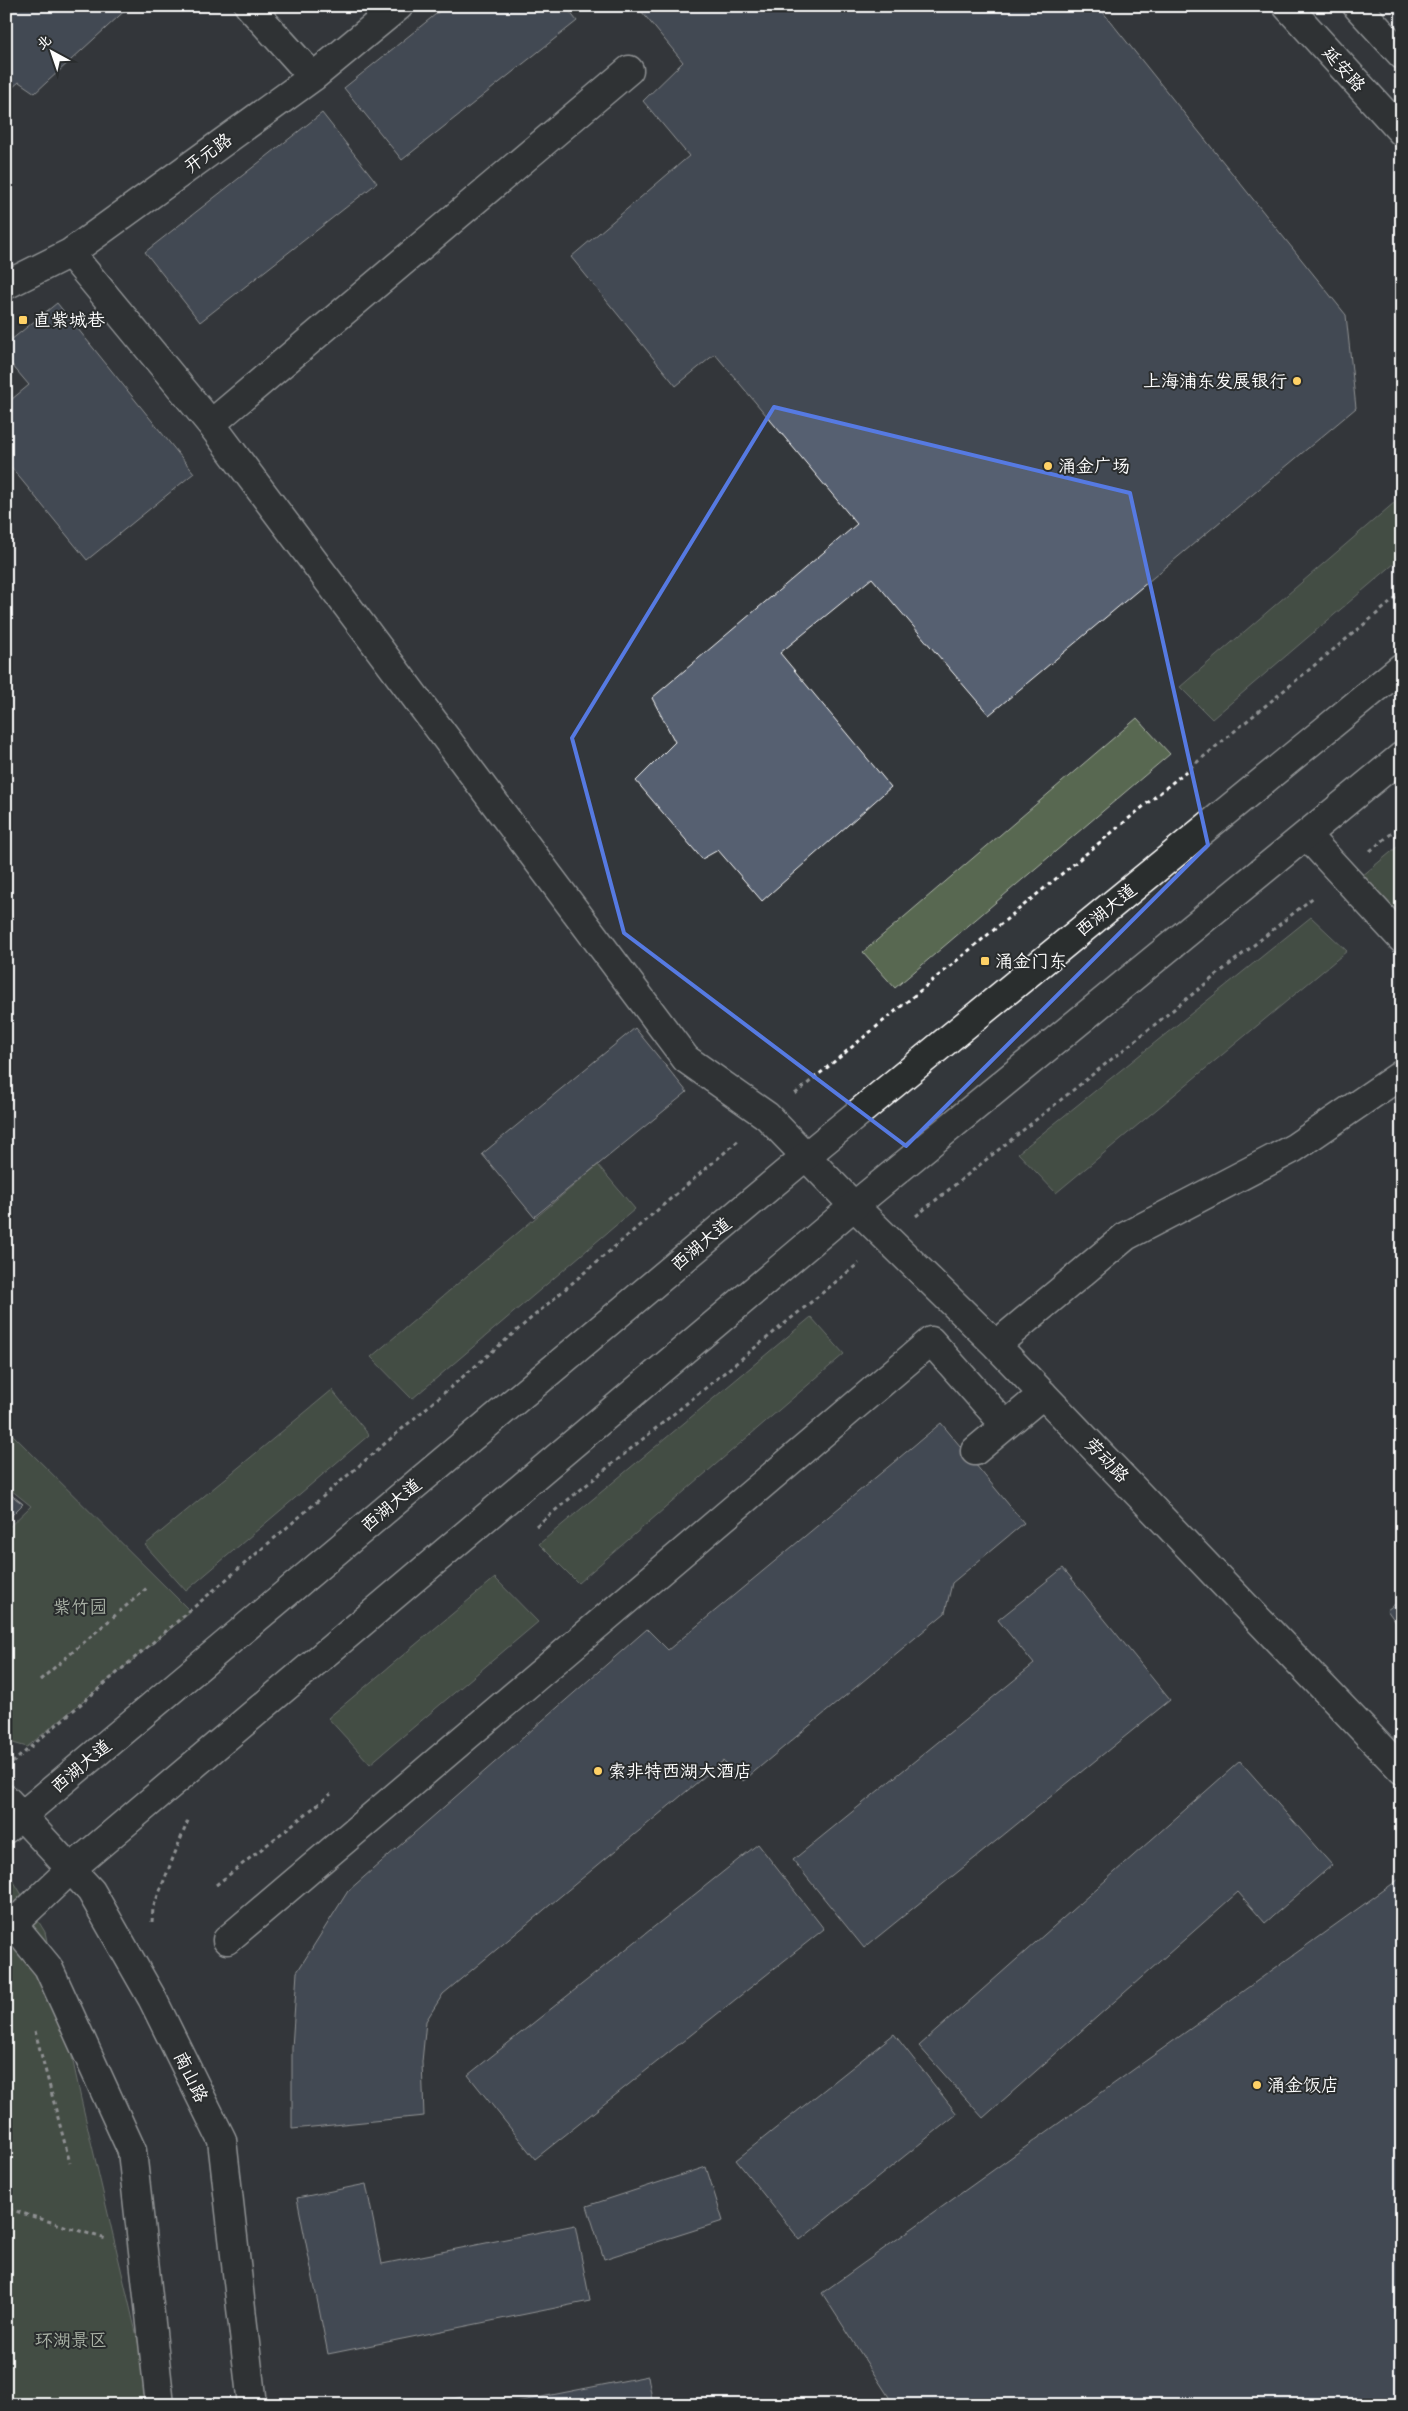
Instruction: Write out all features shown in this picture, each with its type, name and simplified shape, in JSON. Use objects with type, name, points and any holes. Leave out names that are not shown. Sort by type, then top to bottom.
[{"type":"main road","points":[[249,6],[313,77]]},
{"type":"main road","name":"开元路","points":[[6,285],[70,253],[313,77],[399,6]]},
{"type":"main road","name":"延安路","points":[[1287,6],[1402,132]]},
{"type":"main road","points":[[1357,6],[1402,55]]},
{"type":"main road","points":[[211,424],[629,70]]},
{"type":"main road","name":"劳动路","points":[[70,253],[211,424],[686,1059],[767,1116],[854,1206],[996,1345],[1402,1770]]},
{"type":"main road","name":"西湖大道","points":[[12,1814],[806,1156],[1402,667]]},
{"type":"main road","points":[[160,2405],[132,2151],[48,1967],[10,1920],[854,1206],[1307,836],[1402,756]]},
{"type":"main road","points":[[1307,836],[1402,939]]},
{"type":"main road","points":[[996,1345],[1126,1236],[1294,1148],[1402,1074]]},
{"type":"main road","points":[[227,1940],[931,1341],[1005,1425]]},
{"type":"main road","points":[[975,1451],[1043,1394]]},
{"type":"main road","name":"南山路","points":[[12,1814],[72,1868],[91,1891],[152,1998],[222,2140],[252,2405]]},
{"type":"path","points":[[6,1768],[767,1116],[1402,593]]},
{"type":"path","points":[[533,1529],[888,1238],[1402,825]]},
{"type":"path","points":[[40,1680],[147,1588]]},
{"type":"path","points":[[216,1885],[331,1794]]},
{"type":"path","points":[[151,1927],[153,1908],[190,1816]]},
{"type":"path","points":[[34,2030],[70,2163]]},
{"type":"path","points":[[9,2209],[143,2251]]},
{"type":"highlighted area","points":[[774,407],[1130,493],[1208,845],[906,1146],[624,933],[572,738]]},
{"type":"green space","points":[[1402,496],[1402,557],[1212,719],[1180,687]]},
{"type":"green space","points":[[1137,718],[1170,754],[895,988],[863,952]]},
{"type":"green space","points":[[1402,843],[1402,906],[1397,911],[1362,876]]},
{"type":"green space","points":[[1311,917],[1347,951],[1056,1193],[1018,1153]]},
{"type":"green space","points":[[598,1165],[635,1209],[412,1399],[371,1357]]},
{"type":"green space","points":[[811,1317],[844,1354],[578,1583],[539,1544]]},
{"type":"green space","points":[[332,1390],[369,1435],[186,1591],[145,1545]]},
{"type":"green space","name":"紫竹园","points":[[6,1428],[191,1612],[27,1747],[6,1741],[6,1530],[31,1506],[6,1486]]},
{"type":"green space","points":[[495,1578],[538,1622],[370,1764],[328,1718]]},
{"type":"green space","name":"环湖景区","points":[[6,1869],[45,1932],[81,2099],[153,2405],[6,2405]]},
{"type":"building","points":[[6,6],[130,6],[35,93],[19,82],[6,93]]},
{"type":"building","points":[[446,6],[565,6],[577,21],[402,160],[344,88]]},
{"type":"building","name":"涌金广场","points":[[637,6],[1098,6],[1346,315],[1356,408],[989,715],[872,578],[780,653],[891,787],[762,901],[718,850],[702,859],[636,781],[675,742],[652,698],[857,524],[715,354],[676,386],[571,257],[689,156],[643,101],[683,62]]},
{"type":"building","points":[[322,113],[377,183],[200,322],[145,252]]},
{"type":"building","points":[[57,303],[194,473],[87,560],[6,461],[6,404],[29,385],[6,358],[6,344]]},
{"type":"building","points":[[635,1028],[687,1092],[534,1217],[482,1154]]},
{"type":"building","name":"索非特西湖大酒店","points":[[941,1423],[1024,1523],[952,1583],[945,1613],[743,1781],[723,1761],[443,1994],[426,2021],[422,2062],[424,2116],[292,2129],[292,2048],[297,1972],[348,1891],[647,1629],[668,1650]]},
{"type":"building","points":[[6,1491],[23,1504],[6,1521]]},
{"type":"building","points":[[6,1491],[23,1504],[6,1521]]},
{"type":"building","points":[[1063,1568],[1170,1700],[864,1948],[793,1860],[1034,1664],[998,1620]]},
{"type":"building","points":[[1402,1599],[1402,1631],[1387,1610]]},
{"type":"building","points":[[1240,1761],[1332,1865],[1265,1923],[1238,1892],[983,2118],[919,2046]]},
{"type":"building","points":[[758,1844],[824,1929],[535,2159],[468,2075]]},
{"type":"building","name":"涌金饭店","points":[[1402,1877],[1402,2405],[894,2405],[822,2293]]},
{"type":"building","points":[[894,2034],[957,2114],[800,2240],[736,2160]]},
{"type":"building","points":[[706,2167],[723,2221],[604,2259],[587,2206]]},
{"type":"building","points":[[366,2184],[382,2264],[575,2225],[590,2301],[328,2354],[297,2198]]},
{"type":"building","points":[[648,2376],[653,2405],[501,2405]]},
{"type":"building","points":[[463,2397],[464,2405],[419,2405]]},
{"type":"place","name":"直紫城巷","points":[[23,320]]},
{"type":"place","name":"上海浦东发展银行","points":[[1297,381]]},
{"type":"place","name":"涌金广场","points":[[1048,466]]},
{"type":"place","name":"涌金门东","points":[[985,961]]},
{"type":"place","name":"索非特西湖大酒店","points":[[598,1771]]},
{"type":"place","name":"涌金饭店","points":[[1257,2085]]}]
